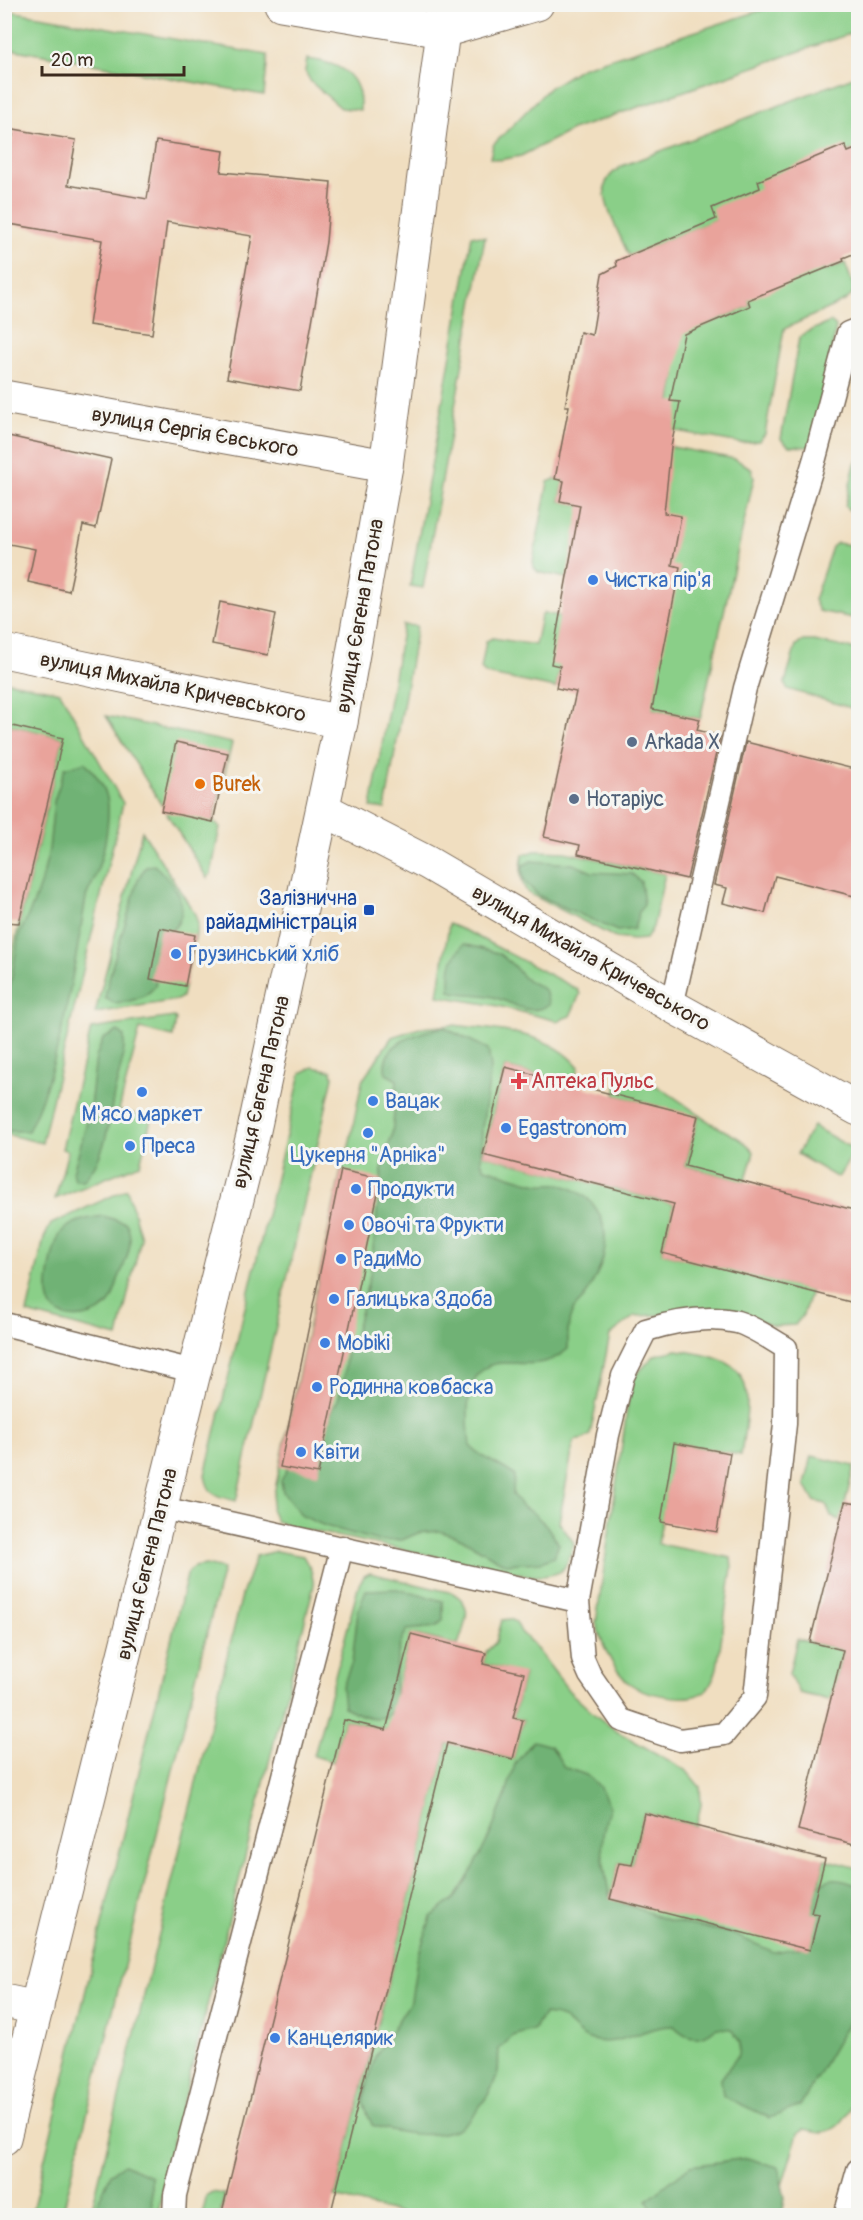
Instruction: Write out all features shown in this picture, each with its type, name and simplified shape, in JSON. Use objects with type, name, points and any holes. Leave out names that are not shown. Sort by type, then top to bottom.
[{"type":"main road","points":[[281,4],[442,31],[537,4]]},
{"type":"main road","name":"вулиця Євгена Патона","points":[[4,2138],[253,1135],[323,809],[341,722],[386,466],[442,31]]},
{"type":"main road","name":"вулиця Сергія Євського","points":[[4,398],[386,466]]},
{"type":"main road","name":"вулиця Михайла Кричевського","points":[[4,651],[341,722]]},
{"type":"main road","name":"вулиця Михайла Кричевського","points":[[323,809],[428,863],[672,1006],[858,1109]]},
{"type":"main road","points":[[4,2001],[37,2008]]},
{"type":"lane","points":[[672,1006],[745,688],[815,458],[848,333],[858,329]]},
{"type":"lane","points":[[676,1321],[738,1322],[786,1348],[785,1424],[755,1697],[724,1734],[680,1740],[621,1720],[590,1675],[583,1659],[578,1601],[608,1435],[623,1376],[646,1330],[676,1321]]},
{"type":"lane","points":[[4,1324],[194,1371]]},
{"type":"lane","points":[[162,1508],[578,1601]]},
{"type":"lane","points":[[174,2216],[175,2195],[185,2151],[342,1547]]},
{"type":"lane","points":[[845,2216],[858,2170]]},
{"type":"green space","points":[[778,5],[858,5],[858,31],[572,130],[521,156],[499,160],[490,158],[493,145],[549,88],[581,68]]},
{"type":"green space","points":[[4,10],[268,55],[264,95],[5,48]]},
{"type":"green space","points":[[307,59],[339,67],[347,72],[357,87],[360,110],[341,108],[311,82],[305,71]]},
{"type":"green space","points":[[858,75],[858,160],[852,150],[828,161],[760,201],[629,256],[607,204],[605,188],[610,175],[622,166]]},
{"type":"green space","points":[[472,235],[485,237],[423,588],[410,586]]},
{"type":"green space","points":[[820,263],[824,271],[845,263],[853,285],[853,294],[846,300],[784,329],[765,434],[759,441],[740,443],[666,429],[675,377],[675,326],[702,326],[750,306],[745,294]]},
{"type":"green space","points":[[831,322],[836,327],[815,441],[809,447],[789,446],[781,439],[799,338]]},
{"type":"green space","points":[[662,445],[735,459],[751,468],[754,478],[700,719],[634,705],[637,519]]},
{"type":"green space","points":[[858,460],[858,511],[849,510],[845,506]]},
{"type":"green space","points":[[555,479],[564,481],[560,501],[590,507],[576,580],[538,572],[534,568],[533,561],[548,482]]},
{"type":"green space","points":[[837,543],[858,546],[858,619],[819,611],[814,600],[832,547]]},
{"type":"green space","points":[[544,613],[569,618],[556,688],[486,674],[481,669],[486,641],[493,638],[535,645],[541,617]]},
{"type":"green space","points":[[403,625],[417,626],[385,809],[371,807]]},
{"type":"green space","points":[[803,641],[858,650],[852,683],[858,685],[858,710],[787,689],[785,683],[796,645]]},
{"type":"green space","points":[[5,681],[60,692],[123,803],[42,1143],[5,1134],[5,984],[63,738],[5,724]]},
{"type":"green space","points":[[106,716],[232,743],[213,822],[220,827],[211,874],[207,878]]},
{"type":"green space","points":[[85,762],[106,793],[108,823],[105,842],[98,869],[86,898],[65,1017],[49,1077],[28,1131],[7,1131],[4,1129],[5,1003],[19,935],[43,876],[49,850],[54,801],[65,768]]},
{"type":"green space","points":[[142,831],[195,914],[198,924],[182,997],[177,1000],[95,1013]]},
{"type":"green space","points":[[535,851],[565,852],[665,874],[653,927],[646,939],[616,938],[528,893],[522,879],[522,860],[523,855]]},
{"type":"green space","points":[[531,861],[573,864],[592,872],[632,874],[641,882],[644,904],[634,929],[617,931],[539,896],[524,881],[522,866]]},
{"type":"green space","points":[[154,865],[166,876],[179,897],[181,913],[178,924],[163,944],[155,986],[142,997],[114,1003],[105,998],[113,964],[138,880],[147,866]]},
{"type":"green space","points":[[449,924],[577,989],[580,994],[570,1016],[557,1021],[498,1006],[438,996]]},
{"type":"green space","points":[[464,944],[498,953],[524,978],[545,990],[549,1005],[532,1010],[489,996],[450,991],[451,966]]},
{"type":"green space","points":[[174,1017],[176,1020],[173,1037],[140,1029],[119,1110],[151,1119],[140,1164],[55,1199],[68,1151],[62,1149],[91,1029]]},
{"type":"green space","points":[[453,1025],[504,1031],[538,1039],[567,1055],[579,1067],[573,1084],[505,1067],[483,1155],[674,1204],[662,1253],[811,1291],[803,1315],[795,1325],[775,1326],[746,1317],[683,1314],[635,1316],[610,1335],[590,1435],[574,1441],[559,1522],[574,1543],[565,1566],[551,1575],[532,1576],[293,1527],[276,1521],[271,1509],[341,1170],[349,1146],[362,1081],[392,1037],[420,1028]]},
{"type":"green space","points":[[443,1027],[488,1049],[491,1068],[482,1128],[481,1162],[485,1168],[532,1183],[559,1184],[577,1191],[597,1210],[605,1236],[601,1264],[594,1281],[570,1317],[568,1349],[545,1362],[489,1365],[473,1382],[470,1394],[468,1422],[470,1446],[514,1475],[513,1494],[521,1506],[546,1525],[559,1544],[554,1557],[541,1562],[505,1564],[462,1539],[439,1531],[418,1533],[402,1540],[379,1541],[325,1526],[302,1516],[283,1492],[281,1481],[294,1455],[329,1416],[338,1400],[344,1379],[346,1356],[355,1334],[370,1275],[382,1170],[385,1152],[392,1136],[397,1080],[386,1074],[385,1063],[388,1054],[394,1047],[413,1036]]},
{"type":"green space","points":[[118,1031],[124,1036],[124,1052],[104,1142],[91,1171],[84,1180],[75,1180],[73,1172],[89,1115],[96,1057],[103,1039]]},
{"type":"green space","points":[[313,1067],[332,1071],[333,1077],[236,1501],[214,1494],[208,1487],[205,1475],[301,1073]]},
{"type":"green space","points":[[625,1071],[659,1087],[750,1147],[754,1152],[745,1182],[685,1166],[698,1117],[615,1095],[618,1077]]},
{"type":"green space","points":[[813,1126],[855,1150],[838,1178],[797,1154]]},
{"type":"green space","points":[[127,1189],[141,1238],[118,1337],[27,1313],[44,1238],[51,1224]]},
{"type":"green space","points":[[103,1216],[126,1223],[130,1237],[130,1245],[113,1297],[104,1308],[87,1316],[77,1318],[60,1314],[53,1308],[48,1294],[50,1265],[58,1238],[65,1229],[75,1223]]},
{"type":"green space","points":[[677,1350],[715,1358],[737,1370],[743,1380],[747,1404],[741,1455],[675,1443],[658,1544],[731,1558],[732,1568],[717,1668],[709,1687],[700,1694],[684,1697],[653,1693],[629,1683],[612,1663],[596,1623],[629,1396],[635,1376],[655,1355]]},
{"type":"green space","points":[[812,1456],[854,1466],[841,1520],[831,1517],[826,1504],[814,1501],[805,1485]]},
{"type":"green space","points":[[276,1551],[303,1556],[311,1570],[314,1585],[167,2164],[158,2215],[90,2216],[242,1595],[256,1556]]},
{"type":"green space","points":[[206,1565],[223,1569],[62,2215],[31,2215],[188,1571],[194,1567]]},
{"type":"green space","points":[[370,1573],[453,1593],[464,1604],[465,1623],[458,1645],[411,1634],[399,1680],[395,1732],[344,1720],[334,1762],[314,1756],[359,1584],[364,1576]]},
{"type":"green space","points":[[397,1589],[443,1601],[443,1620],[436,1627],[407,1630],[398,1656],[394,1708],[384,1717],[370,1717],[344,1707],[342,1688],[352,1662],[358,1611],[366,1590]]},
{"type":"green space","points":[[510,1619],[516,1622],[521,1632],[569,1691],[594,1714],[618,1732],[686,1770],[700,1787],[701,1805],[696,1826],[644,1813],[632,1865],[619,1863],[610,1899],[811,1913],[825,1859],[858,1868],[858,2089],[846,2116],[836,2127],[823,2132],[804,2129],[798,2133],[773,2215],[411,2216],[335,2197],[447,1743],[513,1759],[523,1720],[513,1718],[524,1674],[483,1664],[486,1652],[496,1642],[502,1620]]},
{"type":"green space","points":[[797,1639],[843,1650],[830,1700],[799,1693],[789,1674]]},
{"type":"green space","points":[[533,1741],[551,1746],[564,1767],[586,1775],[599,1786],[610,1807],[602,1852],[610,1898],[670,1921],[730,1933],[774,1952],[808,1946],[807,1891],[832,1879],[858,1885],[858,1993],[855,2011],[800,2106],[770,2118],[723,2096],[721,2079],[739,2054],[740,2042],[731,2029],[716,2028],[705,2035],[695,2037],[684,2034],[674,2026],[663,2027],[623,2039],[603,2042],[583,2036],[560,2017],[544,2014],[533,2030],[513,2036],[499,2049],[498,2072],[492,2087],[474,2114],[460,2127],[444,2133],[423,2134],[372,2125],[363,2101],[375,2056],[411,2001],[417,1960],[431,1917],[455,1898],[472,1871],[489,1837],[515,1764]]},
{"type":"green space","points":[[747,2158],[778,2167],[785,2198],[783,2210],[774,2216],[654,2215],[647,2200],[690,2166]]},
{"type":"green space","points":[[124,2164],[151,2176],[152,2215],[95,2215],[96,2207],[111,2173]]},
{"type":"green space","points":[[212,2192],[225,2194],[220,2215],[202,2215],[207,2195]]},
{"type":"building","points":[[14,129],[76,140],[68,185],[147,199],[156,141],[224,151],[221,172],[331,182],[326,242],[300,391],[227,378],[252,236],[167,222],[152,334],[89,325],[102,240],[4,223],[4,182]]},
{"type":"building","points":[[845,145],[848,152],[858,148],[858,252],[843,258],[844,261],[748,300],[750,306],[684,334],[670,401],[680,402],[671,447],[664,513],[681,516],[672,565],[680,567],[652,709],[700,719],[697,730],[720,736],[687,879],[578,854],[580,845],[544,837],[576,692],[556,688],[560,666],[551,664],[580,505],[560,501],[564,481],[555,479],[569,406],[565,406],[580,332],[592,335],[602,274],[617,266],[616,261],[716,219],[712,208],[760,188],[758,181]]},
{"type":"building","points":[[4,435],[111,459],[96,528],[83,525],[69,591],[28,582],[35,549],[4,543]]},
{"type":"building","points":[[220,602],[276,614],[268,655],[212,644]]},
{"type":"building","points":[[4,724],[63,738],[19,923],[4,922]]},
{"type":"building","points":[[176,742],[228,753],[213,822],[161,811]]},
{"type":"building","points":[[746,742],[858,770],[858,897],[775,876],[765,913],[723,903],[727,888],[714,885]]},
{"type":"building","points":[[160,928],[195,935],[185,986],[150,979]]},
{"type":"building","points":[[505,1067],[698,1116],[685,1166],[858,1211],[858,1304],[662,1253],[674,1204],[483,1155]]},
{"type":"building","points":[[341,1170],[381,1179],[318,1474],[280,1467]]},
{"type":"building","points":[[674,1443],[730,1453],[717,1532],[661,1522]]},
{"type":"building","points":[[845,1502],[858,1504],[858,1845],[798,1830],[843,1650],[810,1642]]},
{"type":"building","points":[[411,1634],[486,1653],[483,1664],[524,1673],[513,1718],[523,1720],[513,1759],[447,1743],[330,2216],[221,2216],[344,1720],[386,1730]]},
{"type":"building","points":[[644,1813],[825,1859],[811,1913],[819,1914],[810,1950],[610,1899],[619,1863],[632,1865]]},
{"type":"place","name":"Чистка пір'я","points":[[593,580]]},
{"type":"place","name":"Arkada X","points":[[632,742]]},
{"type":"place","name":"Burek","points":[[200,784]]},
{"type":"place","name":"Нотаріус","points":[[574,799]]},
{"type":"place","name":"Залізнична райадміністрація","points":[[369,910]]},
{"type":"place","name":"Грузинський хліб","points":[[176,954]]},
{"type":"place","name":"Аптека Пульс","points":[[519,1081]]},
{"type":"place","name":"М'ясо маркет","points":[[142,1092]]},
{"type":"place","name":"Вацак","points":[[373,1101]]},
{"type":"place","name":"Egastronom","points":[[506,1128]]},
{"type":"place","name":"Цукерня \"Арніка\"","points":[[368,1133]]},
{"type":"place","name":"Преса","points":[[130,1146]]},
{"type":"place","name":"Продукти","points":[[356,1189]]},
{"type":"place","name":"Овочі та Фрукти","points":[[349,1225]]},
{"type":"place","name":"РадиМо","points":[[341,1259]]},
{"type":"place","name":"Галицька Здоба","points":[[334,1299]]},
{"type":"place","name":"Mobiki","points":[[325,1343]]},
{"type":"place","name":"Родинна ковбаска","points":[[317,1387]]},
{"type":"place","name":"Квіти","points":[[301,1452]]},
{"type":"place","name":"Канцелярик","points":[[275,2038]]}]
